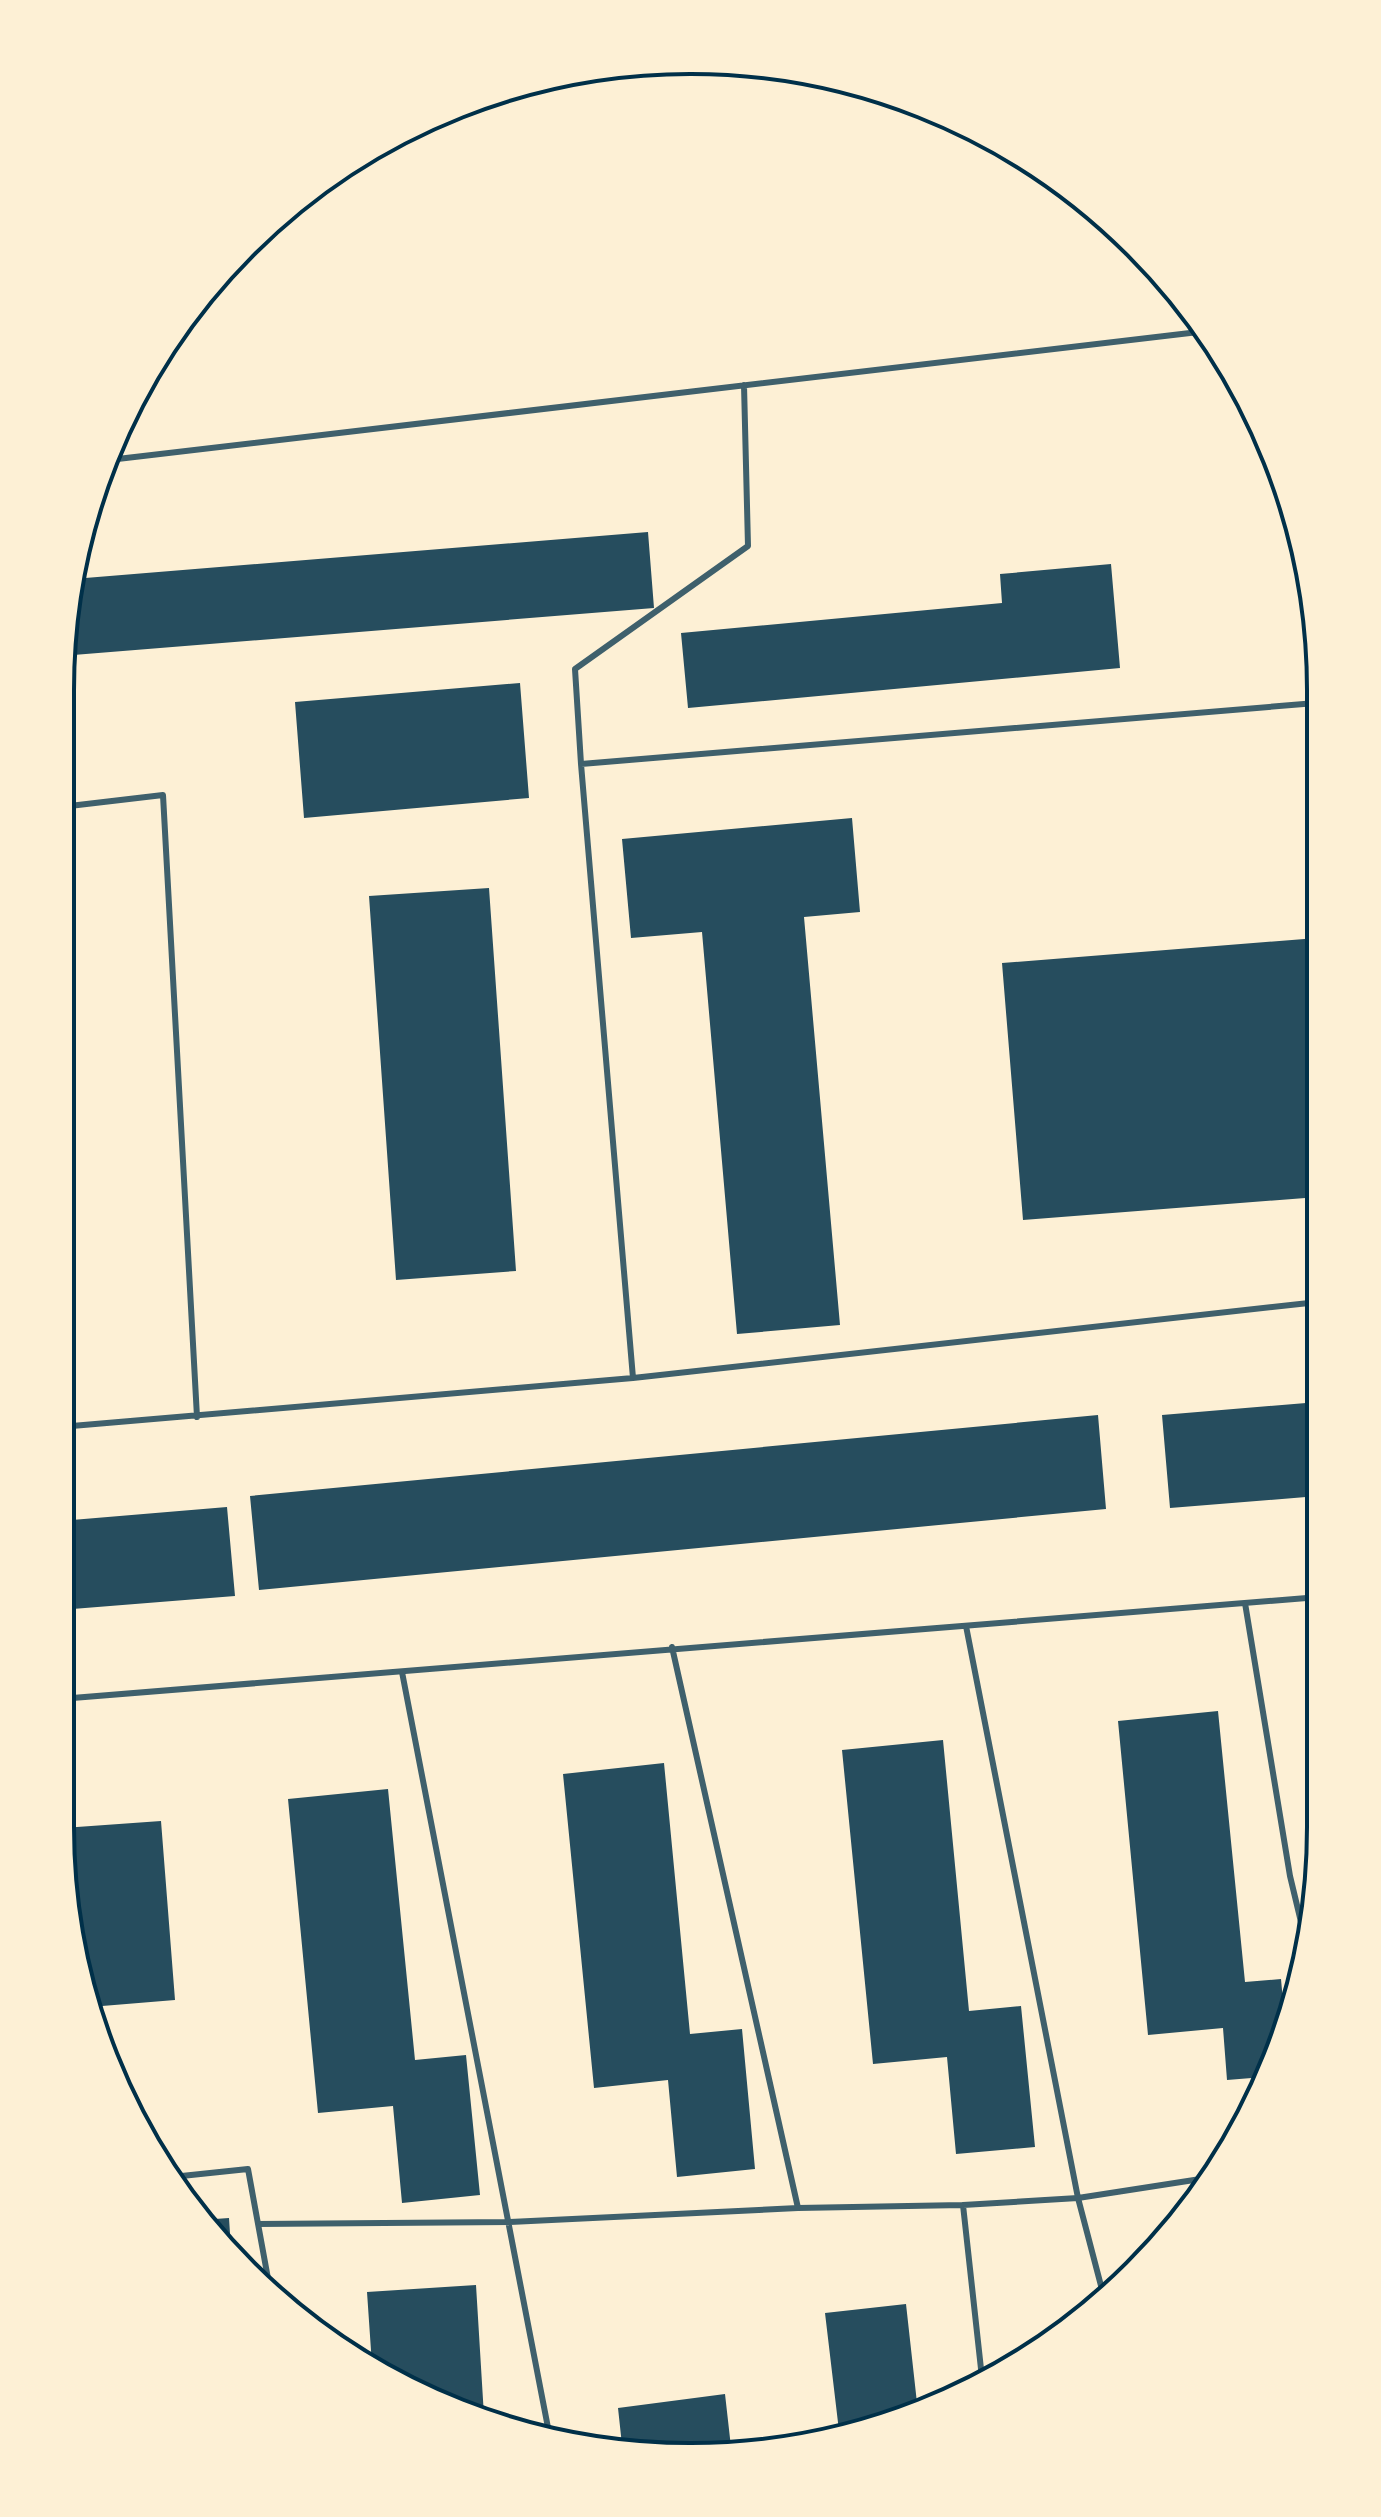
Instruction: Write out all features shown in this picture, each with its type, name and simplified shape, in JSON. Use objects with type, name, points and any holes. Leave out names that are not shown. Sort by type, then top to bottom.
[{"type":"lane","points":[[120,459],[1192,333]]},
{"type":"lane","points":[[633,1378],[575,669],[748,546],[744,385]]},
{"type":"lane","points":[[581,764],[1307,704]]},
{"type":"lane","points":[[74,805],[163,795],[197,1417]]},
{"type":"lane","points":[[74,1426],[633,1378],[1307,1303]]},
{"type":"lane","points":[[74,1698],[672,1647],[1307,1598]]},
{"type":"lane","points":[[1245,1603],[1290,1876],[1300,1918]]},
{"type":"lane","points":[[966,1626],[1078,2198],[1101,2286]]},
{"type":"lane","points":[[672,1647],[798,2208]]},
{"type":"lane","points":[[402,1672],[548,2426]]},
{"type":"lane","points":[[183,2176],[248,2169],[267,2274]]},
{"type":"lane","points":[[258,2224],[510,2222],[798,2208],[963,2205],[1078,2198],[1195,2180]]},
{"type":"lane","points":[[963,2205],[981,2369]]},
{"type":"building","points":[[648,532],[654,608],[75,655],[85,578]]},
{"type":"building","points":[[1111,564],[1120,668],[688,708],[681,633],[1002,603],[1000,574]]},
{"type":"building","points":[[520,683],[529,798],[304,818],[295,702]]},
{"type":"building","points":[[852,818],[860,912],[804,917],[840,1325],[737,1334],[702,932],[631,938],[622,839]]},
{"type":"building","points":[[489,888],[516,1271],[396,1280],[369,896]]},
{"type":"building","points":[[1307,939],[1307,1198],[1023,1220],[1002,963]]},
{"type":"building","points":[[1307,1403],[1307,1497],[1170,1508],[1162,1415]]},
{"type":"building","points":[[1098,1415],[1106,1509],[259,1590],[250,1496]]},
{"type":"building","points":[[227,1507],[235,1596],[74,1609],[74,1520]]},
{"type":"building","points":[[1218,1711],[1245,1982],[1281,1979],[1283,1997],[1253,2078],[1227,2080],[1223,2028],[1148,2035],[1118,1721]]},
{"type":"building","points":[[943,1740],[969,2011],[1021,2006],[1035,2147],[956,2154],[947,2057],[873,2064],[842,1750]]},
{"type":"building","points":[[664,1763],[690,2034],[742,2029],[755,2169],[677,2177],[668,2080],[594,2088],[563,1774]]},
{"type":"building","points":[[388,1789],[415,2060],[466,2055],[480,2195],[402,2203],[393,2106],[318,2113],[288,1799]]},
{"type":"building","points":[[161,1821],[175,2000],[101,2006],[79,1907],[74,1827]]},
{"type":"building","points":[[229,2218],[230,2236],[227,2233],[215,2219]]},
{"type":"building","points":[[476,2285],[483,2407],[418,2379],[371,2353],[367,2292]]},
{"type":"building","points":[[906,2304],[917,2400],[838,2425],[825,2313]]},
{"type":"building","points":[[725,2394],[730,2442],[621,2439],[618,2408]]}]
